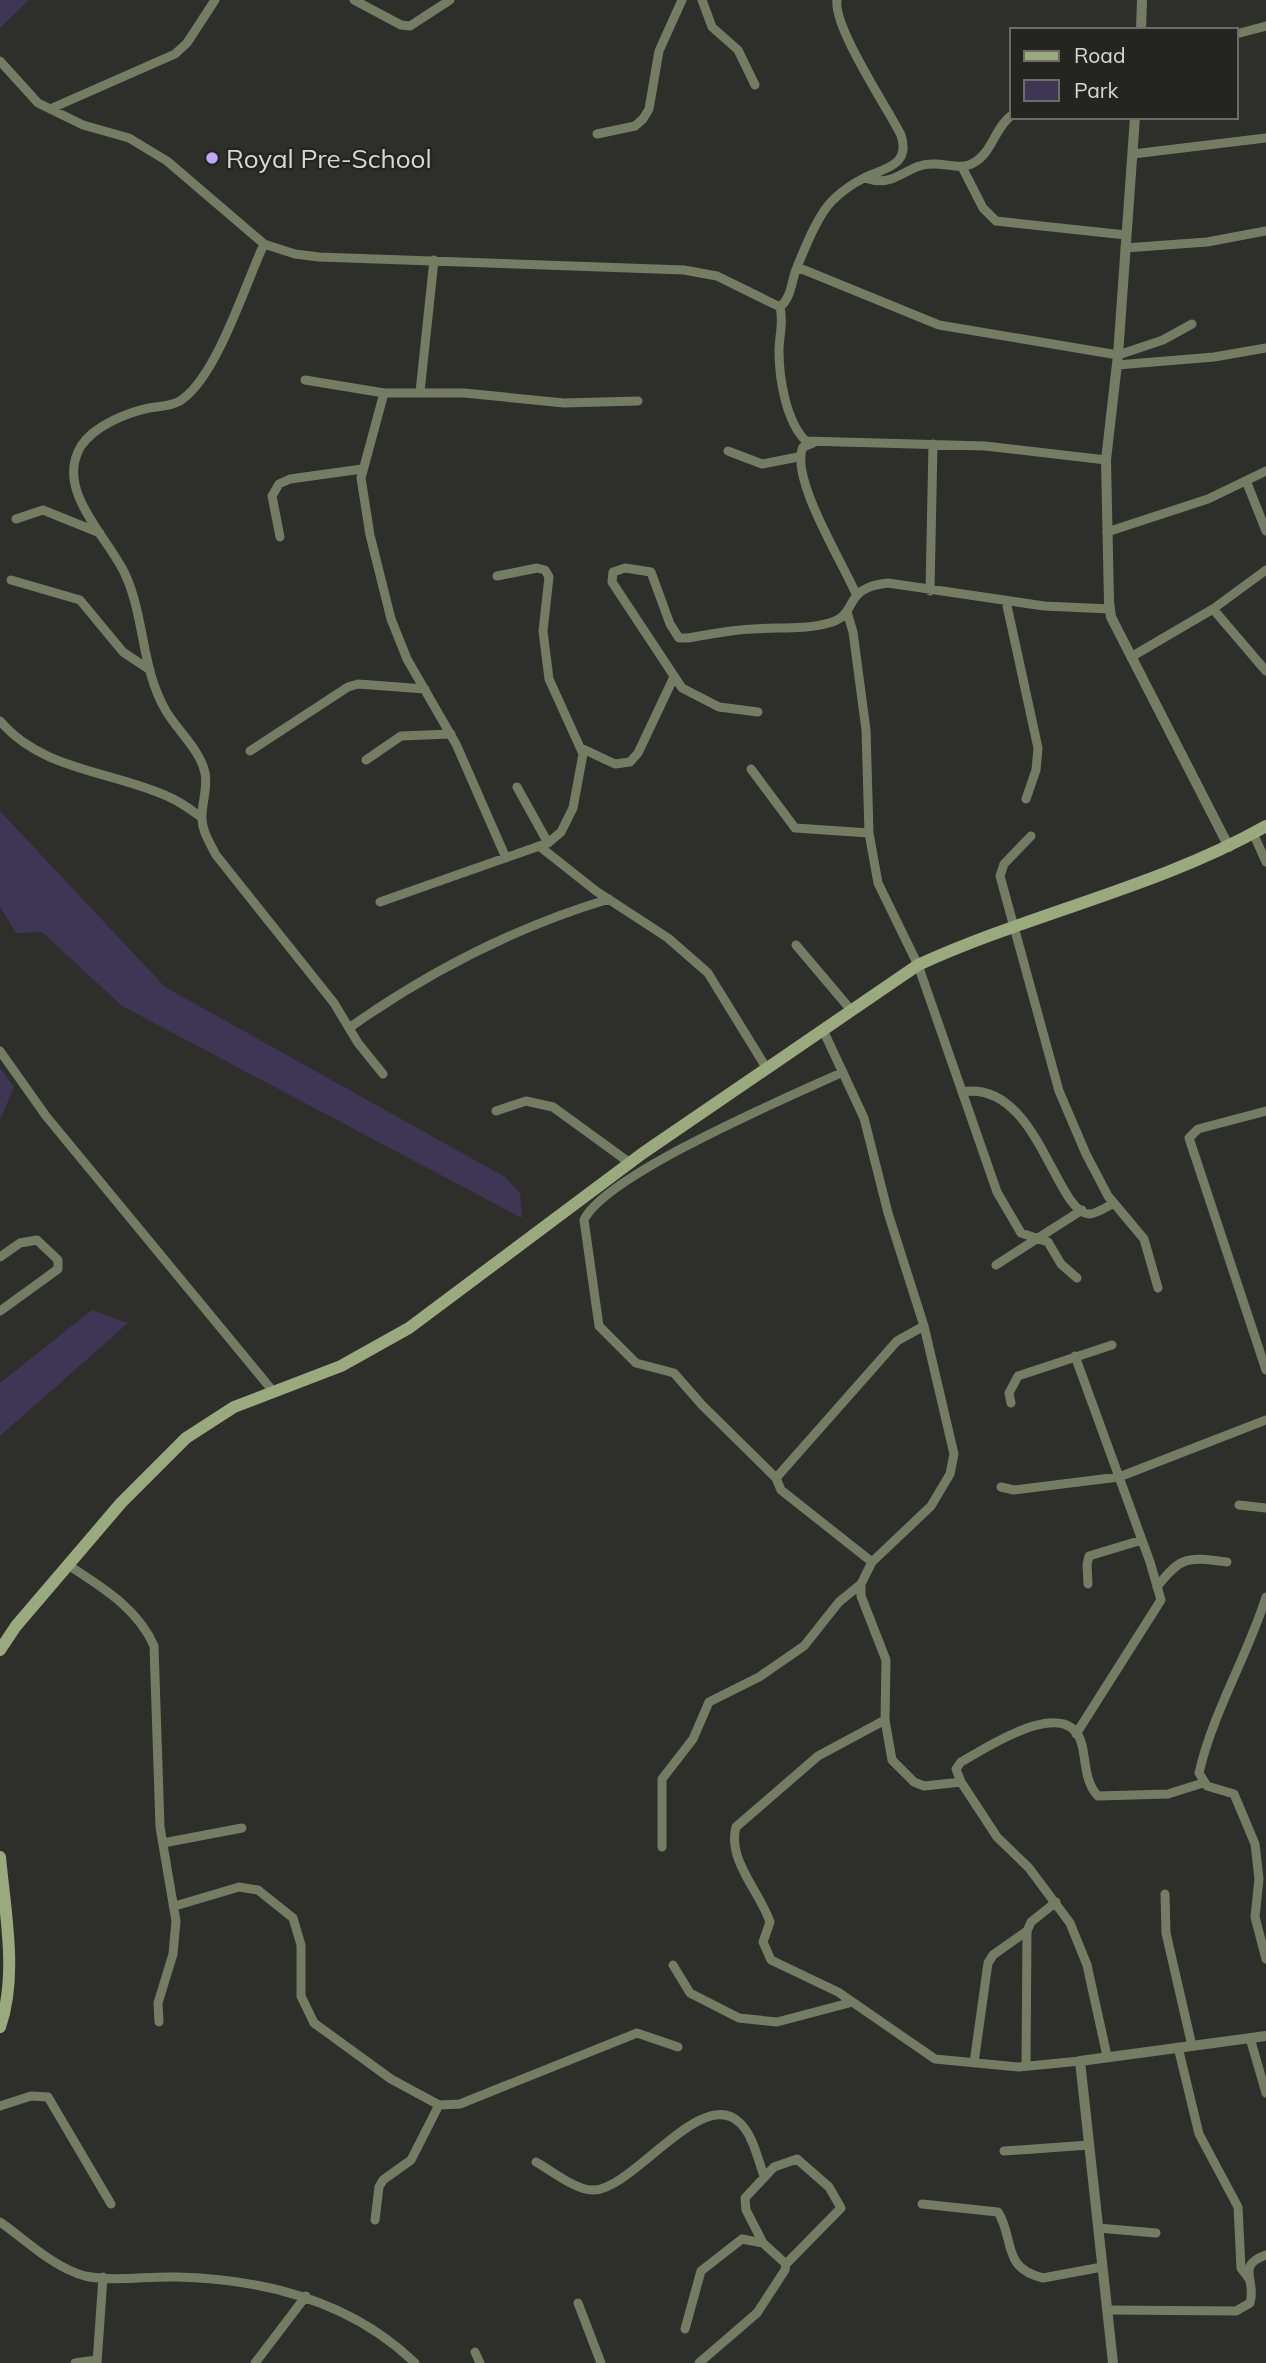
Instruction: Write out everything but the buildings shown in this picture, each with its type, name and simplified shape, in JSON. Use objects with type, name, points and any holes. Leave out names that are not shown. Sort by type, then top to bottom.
[{"type":"main road","points":[[0,1650],[16,1626],[68,1565],[172,1449],[221,1413],[272,1390],[341,1366],[409,1328],[629,1163],[918,965],[1015,927],[1113,894],[1229,847],[1266,826]]},
{"type":"main road","points":[[0,1857],[8,1945],[6,2001],[0,2027]]},
{"type":"street","points":[[50,109],[175,54],[187,43],[215,0]]},
{"type":"street","points":[[354,0],[401,25],[410,26],[450,0]]},
{"type":"street","points":[[597,134],[635,126],[643,119],[649,109],[659,51],[682,0]]},
{"type":"street","points":[[702,0],[712,27],[738,50],[755,85]]},
{"type":"street","points":[[813,443],[799,435],[781,380],[779,347],[783,324],[780,307],[789,296],[797,267],[825,209],[864,177],[886,171],[894,164],[904,142],[846,33],[838,15],[837,0]]},
{"type":"street","points":[[1141,28],[1142,0]]},
{"type":"street","points":[[1238,33],[1266,26]]},
{"type":"street","points":[[0,61],[28,94],[50,109],[83,125],[129,138],[167,161],[264,244],[295,254],[684,270],[717,276],[780,307]]},
{"type":"street","points":[[864,177],[883,183],[931,163],[962,167],[983,156],[1003,123],[1010,117]]},
{"type":"street","points":[[1135,119],[1118,360],[1106,460],[1110,608],[1131,657],[1229,847]]},
{"type":"street","points":[[1133,154],[1266,138]]},
{"type":"street","points":[[962,167],[983,208],[996,221],[1126,235]]},
{"type":"street","points":[[1125,248],[1208,242],[1266,231]]},
{"type":"street","points":[[264,244],[214,359],[196,387],[183,400],[129,414],[100,428],[80,447],[73,469],[74,479],[83,508],[125,573],[133,595],[150,670],[164,708],[205,773],[201,817],[203,828],[216,855],[334,1003],[383,1074]]},
{"type":"street","points":[[421,392],[433,260]]},
{"type":"street","points":[[797,267],[939,325],[1118,360],[1214,357],[1266,348]]},
{"type":"street","points":[[1118,360],[1192,324]]},
{"type":"street","points":[[304,380],[384,393],[421,392],[564,403],[638,401]]},
{"type":"street","points":[[384,393],[362,469],[370,535],[391,619],[401,648],[451,734],[506,858]]},
{"type":"street","points":[[856,594],[829,544],[799,457],[803,447],[813,443],[985,446],[1106,460]]},
{"type":"street","points":[[930,591],[933,444]]},
{"type":"street","points":[[729,451],[762,464],[799,457]]},
{"type":"street","points":[[280,537],[272,496],[279,484],[290,479],[362,469]]},
{"type":"street","points":[[1107,532],[1184,508],[1247,483],[1266,471]]},
{"type":"street","points":[[1247,483],[1266,531]]},
{"type":"street","points":[[16,519],[43,510],[100,533]]},
{"type":"street","points":[[380,902],[544,845],[561,832],[573,808],[583,749],[549,679],[543,631],[549,577],[545,570],[537,568],[496,576]]},
{"type":"street","points":[[758,712],[719,707],[688,694],[673,679],[612,582],[611,576],[618,569],[651,572],[670,624],[679,638],[828,624],[847,612],[862,588],[888,583],[1044,606],[1110,608]]},
{"type":"street","points":[[1131,657],[1213,609],[1266,569]]},
{"type":"street","points":[[11,580],[80,600],[123,652],[150,670]]},
{"type":"street","points":[[1006,601],[1038,748],[1036,770],[1026,799]]},
{"type":"street","points":[[1213,609],[1266,671]]},
{"type":"street","points":[[847,612],[853,632],[866,730],[869,832],[884,901],[918,965],[997,1192],[1021,1233],[1048,1242],[1061,1264],[1077,1278]]},
{"type":"street","points":[[583,749],[615,764],[630,762],[638,753],[673,679]]},
{"type":"street","points":[[250,751],[348,687],[358,684],[425,690]]},
{"type":"street","points":[[0,721],[13,737],[35,751],[170,797],[201,817]]},
{"type":"street","points":[[366,760],[401,736],[451,734]]},
{"type":"street","points":[[751,769],[795,828],[869,832]]},
{"type":"street","points":[[517,787],[544,845],[609,900],[668,938],[708,973],[767,1069]]},
{"type":"street","points":[[1253,833],[1266,862]]},
{"type":"street","points":[[1031,836],[1001,869],[1059,1091],[1090,1164],[1114,1203],[1144,1239],[1158,1288]]},
{"type":"street","points":[[349,1028],[413,984],[554,916],[609,900]]},
{"type":"street","points":[[796,945],[851,1010]]},
{"type":"street","points":[[662,1847],[662,1779],[694,1740],[709,1702],[759,1677],[804,1646],[839,1602],[861,1584],[872,1562],[924,1514],[950,1474],[954,1454],[924,1326],[888,1213],[864,1118],[823,1030]]},
{"type":"street","points":[[0,1051],[46,1116],[272,1390]]},
{"type":"street","points":[[844,1072],[725,1126],[644,1170],[591,1209],[584,1220],[599,1326],[635,1363],[674,1373],[702,1405],[776,1478],[781,1490],[872,1562]]},
{"type":"street","points":[[962,1092],[987,1091],[1006,1103],[1045,1151],[1066,1196],[1082,1210],[1093,1213],[1114,1203]]},
{"type":"street","points":[[496,1111],[526,1101],[553,1107],[629,1163]]},
{"type":"street","points":[[1266,1111],[1198,1129],[1189,1138],[1266,1370]]},
{"type":"street","points":[[996,1265],[1082,1210]]},
{"type":"street","points":[[0,1256],[20,1243],[37,1240],[58,1260],[58,1269],[0,1311]]},
{"type":"street","points":[[776,1478],[897,1341],[924,1326]]},
{"type":"street","points":[[1012,1403],[1009,1393],[1018,1376],[1112,1345]]},
{"type":"street","points":[[1075,1356],[1142,1540],[1157,1587],[1159,1605],[1076,1734]]},
{"type":"street","points":[[1001,1487],[1014,1490],[1119,1477],[1266,1420]]},
{"type":"street","points":[[1239,1505],[1266,1508]]},
{"type":"street","points":[[1088,1584],[1089,1556],[1142,1540]]},
{"type":"street","points":[[1157,1587],[1173,1566],[1186,1559],[1227,1562]]},
{"type":"street","points":[[68,1565],[122,1602],[149,1636],[153,1646],[163,1843],[175,1906],[173,1954],[158,2003],[159,2022]]},
{"type":"street","points":[[861,1584],[861,1596],[886,1660],[885,1720],[892,1760],[914,1782],[924,1786],[961,1782]]},
{"type":"street","points":[[1203,1783],[1199,1773],[1209,1735],[1251,1640],[1266,1597]]},
{"type":"street","points":[[885,1720],[818,1756],[740,1823],[734,1834],[742,1869],[770,1922],[763,1942],[771,1960],[838,1992],[849,2003],[935,2059],[1026,2066],[1266,2036]]},
{"type":"street","points":[[1107,2056],[1087,1965],[1070,1923],[1029,1868],[1001,1842],[961,1782],[956,1769],[961,1762],[1010,1735],[1057,1722],[1076,1734],[1081,1741],[1088,1781],[1098,1796],[1168,1794],[1203,1783],[1234,1794],[1252,1835],[1259,1879],[1255,1917],[1266,1959]]},
{"type":"street","points":[[163,1843],[242,1828]]},
{"type":"street","points":[[175,1906],[239,1887],[250,1887],[286,1910],[293,1918],[301,1945],[301,1996],[314,2023],[378,2071],[439,2105],[460,2104],[637,2033],[678,2047]]},
{"type":"street","points":[[1164,1894],[1166,1933],[1192,2046]]},
{"type":"street","points":[[1026,2066],[1027,1931],[1031,1922],[1056,1902]]},
{"type":"street","points":[[974,2063],[988,1963],[993,1955],[1027,1931]]},
{"type":"street","points":[[673,1965],[690,1993],[739,2018],[776,2022],[849,2003]]},
{"type":"street","points":[[1250,2038],[1266,2094]]},
{"type":"street","points":[[1178,2047],[1199,2134],[1238,2207],[1241,2268],[1250,2280]]},
{"type":"street","points":[[1080,2061],[1112,2363]]},
{"type":"street","points":[[0,2106],[31,2096],[48,2097],[111,2204]]},
{"type":"street","points":[[375,2220],[379,2187],[383,2180],[411,2160],[439,2105]]},
{"type":"street","points":[[536,2162],[583,2188],[597,2189],[628,2174],[695,2123],[709,2115],[723,2113],[741,2123],[764,2176]]},
{"type":"street","points":[[1004,2151],[1089,2145]]},
{"type":"street","points":[[699,2363],[757,2313],[785,2270],[786,2264],[837,2215],[840,2203],[829,2187],[797,2159],[782,2162],[764,2176],[750,2190],[744,2205],[763,2243],[786,2264]]},
{"type":"street","points":[[922,2204],[998,2212],[1011,2256],[1033,2276],[1043,2278],[1102,2267]]},
{"type":"street","points":[[0,2222],[73,2272],[103,2277],[177,2277],[258,2283],[306,2296],[382,2334],[415,2363]]},
{"type":"street","points":[[1098,2228],[1156,2233]]},
{"type":"street","points":[[685,2329],[701,2271],[742,2239],[763,2243]]},
{"type":"street","points":[[1107,2310],[1236,2311],[1250,2303],[1251,2263],[1266,2255]]},
{"type":"street","points":[[75,2363],[96,2362],[103,2277]]},
{"type":"street","points":[[255,2363],[306,2296]]},
{"type":"street","points":[[578,2303],[601,2363]]},
{"type":"street","points":[[475,2352],[480,2363]]},
{"type":"green space","points":[[0,0],[29,0],[0,28]]},
{"type":"green space","points":[[0,811],[165,987],[505,1177],[520,1193],[522,1218],[122,1006],[42,932],[16,933],[0,907]]},
{"type":"green space","points":[[0,1068],[14,1087],[0,1120]]},
{"type":"green space","points":[[92,1310],[128,1323],[0,1436],[0,1383]]},
{"type":"place","name":"Royal Pre-School","points":[[212,158]]}]
